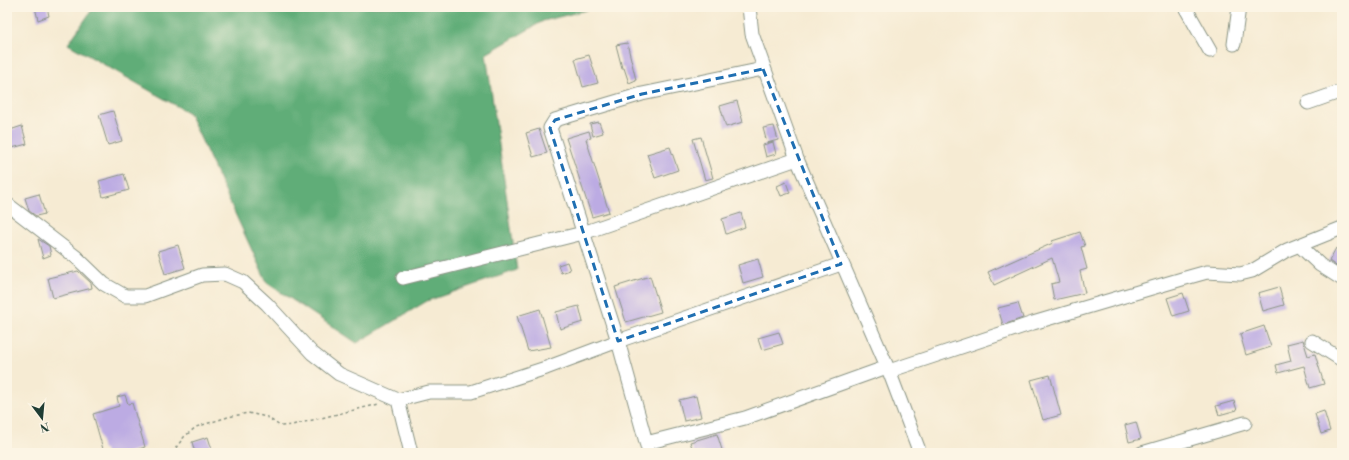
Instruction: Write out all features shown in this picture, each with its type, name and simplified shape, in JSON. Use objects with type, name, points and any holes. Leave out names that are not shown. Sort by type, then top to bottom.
[{"type":"street","points":[[749,7],[752,34],[763,69],[797,159],[841,264],[888,369],[920,453]]},
{"type":"street","points":[[1185,7],[1210,51]]},
{"type":"street","points":[[1234,44],[1239,7]]},
{"type":"street","points":[[763,69],[642,94],[555,120],[550,128],[618,340],[648,448],[746,418],[888,369],[1033,323],[1182,279],[1207,272],[1240,274],[1252,271],[1287,250],[1342,228]]},
{"type":"street","points":[[1308,103],[1342,91]]},
{"type":"street","points":[[404,278],[583,232],[797,159]]},
{"type":"street","points":[[7,204],[76,257],[104,284],[125,296],[145,296],[202,275],[225,274],[243,282],[267,304],[312,353],[339,374],[398,400],[429,392],[471,392],[546,368],[618,340],[841,264]]},
{"type":"street","points":[[1300,246],[1320,265],[1342,279]]},
{"type":"street","points":[[1312,341],[1342,360]]},
{"type":"street","points":[[398,400],[411,453]]},
{"type":"street","points":[[1142,453],[1245,423]]},
{"type":"path","points":[[172,453],[184,437],[196,427],[228,417],[248,413],[267,417],[280,426],[292,425],[398,400]]},
{"type":"highlighted area","points":[[763,69],[841,264],[618,341],[550,128],[555,120],[642,94]]},
{"type":"green space","points":[[94,7],[598,7],[543,21],[486,54],[517,270],[427,301],[357,343],[267,283],[189,113],[68,44]]},
{"type":"building","points":[[35,7],[47,7],[49,16],[38,20]]},
{"type":"building","points":[[627,43],[636,80],[629,83],[624,68],[622,68],[616,45]]},
{"type":"building","points":[[589,55],[598,83],[583,87],[575,59]]},
{"type":"building","points":[[737,101],[743,122],[726,127],[720,106]]},
{"type":"building","points":[[113,111],[122,141],[108,145],[99,115]]},
{"type":"building","points":[[599,122],[603,133],[593,136],[590,124]]},
{"type":"building","points":[[22,126],[27,144],[12,148],[7,131]]},
{"type":"building","points":[[774,126],[778,140],[767,143],[763,128]]},
{"type":"building","points":[[539,129],[547,153],[533,157],[526,133]]},
{"type":"building","points":[[589,131],[591,138],[586,139],[609,212],[592,217],[566,138]]},
{"type":"building","points":[[701,137],[713,178],[705,180],[693,139]]},
{"type":"building","points":[[773,142],[776,154],[766,157],[763,145]]},
{"type":"building","points":[[670,147],[678,170],[655,178],[647,154]]},
{"type":"building","points":[[124,174],[129,190],[103,197],[99,181]]},
{"type":"building","points":[[786,182],[790,193],[781,196],[777,186]]},
{"type":"building","points":[[39,194],[45,214],[36,216],[29,211],[25,198]]},
{"type":"building","points":[[741,213],[745,227],[726,234],[722,219]]},
{"type":"building","points":[[1080,232],[1085,246],[1081,247],[1087,269],[1080,271],[1085,293],[1054,300],[1051,284],[1059,282],[1052,258],[994,285],[988,272],[1053,243],[1052,241]]},
{"type":"building","points":[[38,239],[49,246],[51,255],[43,258]]},
{"type":"building","points":[[178,245],[185,268],[165,274],[158,251]]},
{"type":"building","points":[[1336,248],[1342,251],[1342,270],[1329,261]]},
{"type":"building","points":[[758,259],[763,277],[743,283],[738,265]]},
{"type":"building","points":[[567,262],[570,270],[561,273],[558,265]]},
{"type":"building","points":[[78,271],[91,283],[92,288],[53,298],[48,278]]},
{"type":"building","points":[[650,276],[661,312],[626,322],[615,287]]},
{"type":"building","points":[[1279,287],[1284,305],[1263,311],[1258,293]]},
{"type":"building","points":[[1183,293],[1189,311],[1173,316],[1167,298]]},
{"type":"building","points":[[1018,303],[1023,318],[1003,325],[998,308]]},
{"type":"building","points":[[579,306],[583,322],[560,329],[556,312]]},
{"type":"building","points":[[540,309],[551,347],[528,351],[517,316]]},
{"type":"building","points":[[1264,326],[1271,347],[1246,355],[1240,334]]},
{"type":"building","points":[[779,332],[783,344],[762,350],[758,338]]},
{"type":"building","points":[[1303,340],[1308,356],[1315,354],[1324,384],[1310,388],[1304,366],[1278,373],[1276,365],[1291,361],[1287,344]]},
{"type":"building","points":[[1050,375],[1061,415],[1043,420],[1031,380]]},
{"type":"building","points":[[125,395],[128,404],[132,403],[145,447],[127,453],[106,453],[105,449],[103,449],[93,414],[119,406],[117,397]]},
{"type":"building","points":[[696,396],[701,417],[684,421],[679,400]]},
{"type":"building","points":[[1234,401],[1237,410],[1219,415],[1216,406]]},
{"type":"building","points":[[1324,411],[1330,431],[1321,434],[1315,414]]},
{"type":"building","points":[[1136,422],[1141,439],[1129,442],[1125,425]]},
{"type":"building","points":[[717,434],[723,453],[694,453],[690,442]]},
{"type":"building","points":[[208,437],[213,453],[195,453],[192,442]]}]
